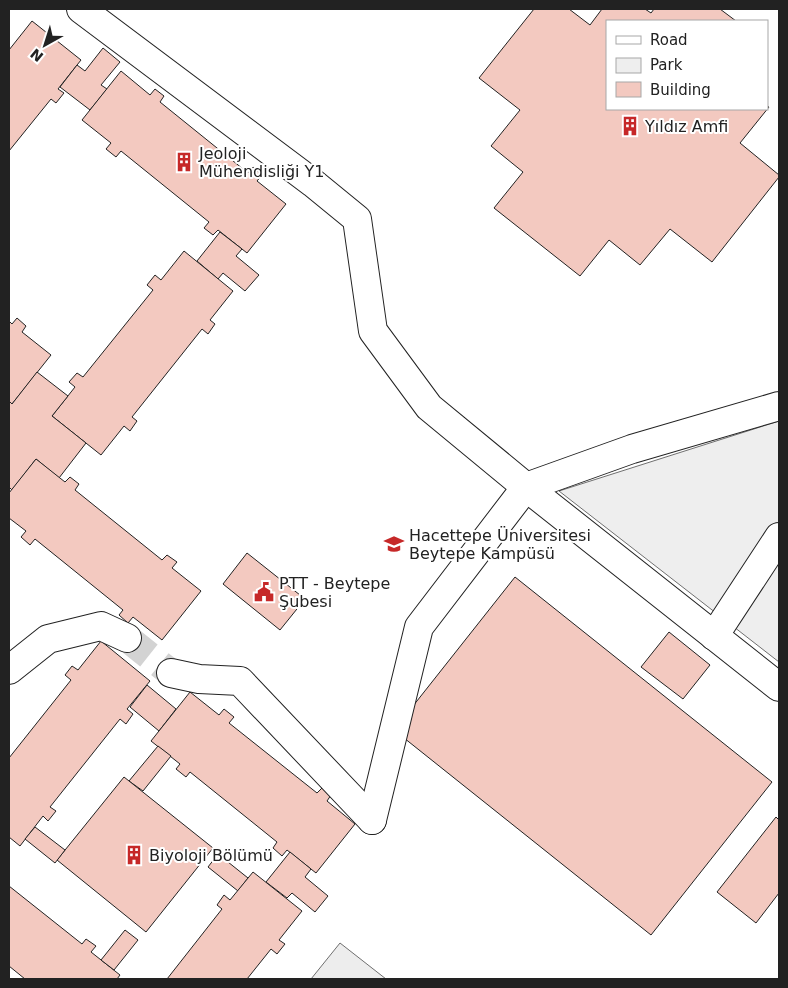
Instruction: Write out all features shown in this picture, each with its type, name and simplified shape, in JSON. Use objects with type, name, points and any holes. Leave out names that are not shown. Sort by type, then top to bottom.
[{"type":"street","points":[[81,9],[313,183],[357,219],[373,331],[429,407],[526,487],[779,686]]},
{"type":"street","points":[[171,673],[199,679],[240,680],[372,820],[419,628],[526,487],[632,450],[779,406]]},
{"type":"street","points":[[714,636],[779,537]]},
{"type":"street","points":[[9,670],[48,639],[101,626],[127,638]]},
{"type":"green space","points":[[779,421],[779,662],[559,491]]},
{"type":"shaded area","points":[[340,943],[386,979],[311,979]]},
{"type":"building","name":"Yıldız Amfi","points":[[534,9],[569,9],[590,25],[602,9],[645,9],[651,13],[654,9],[720,9],[735,20],[606,20],[606,110],[767,110],[740,143],[779,175],[779,177],[712,262],[670,229],[640,265],[609,240],[580,276],[494,208],[523,172],[491,146],[520,110],[479,78]]},
{"type":"building","points":[[32,21],[81,60],[58,89],[64,93],[56,103],[51,99],[9,151],[9,50]]},
{"type":"building","points":[[103,48],[120,62],[101,85],[107,89],[90,110],[60,87],[77,65],[85,71]]},
{"type":"building","name":"Jeoloji Mühendisliği Y1","points":[[121,71],[150,95],[155,89],[164,96],[160,102],[248,173],[253,167],[262,175],[257,181],[286,204],[247,253],[218,230],[213,235],[204,228],[209,222],[121,151],[116,157],[106,149],[111,143],[82,120]]},
{"type":"building","points":[[220,232],[242,249],[236,256],[259,275],[245,291],[223,273],[218,279],[197,261]]},
{"type":"building","points":[[184,251],[233,291],[210,320],[215,324],[208,334],[202,329],[132,417],[137,421],[130,431],[124,426],[101,455],[52,416],[75,387],[69,382],[77,373],[83,377],[153,290],[147,285],[155,275],[161,280]]},
{"type":"building","points":[[17,318],[26,326],[22,332],[51,355],[12,404],[9,401],[9,321],[12,324]]},
{"type":"building","points":[[37,372],[68,396],[52,416],[86,443],[59,478],[36,459],[12,490],[9,487],[9,401],[12,404]]},
{"type":"building","points":[[36,459],[65,482],[70,477],[79,484],[75,490],[162,560],[167,555],[177,562],[172,568],[201,591],[162,640],[133,617],[128,623],[119,615],[123,610],[35,539],[30,545],[21,537],[26,531],[9,518],[9,493]]},
{"type":"building","name":"PTT - Beytepe Şubesi","points":[[247,553],[305,599],[280,630],[223,584]]},
{"type":"building","points":[[515,577],[772,782],[651,935],[394,730]]},
{"type":"building","points":[[669,632],[710,665],[683,699],[641,667]]},
{"type":"building","points":[[101,641],[150,681],[127,709],[133,714],[126,724],[120,719],[50,807],[56,811],[48,821],[43,816],[20,846],[9,837],[9,758],[71,680],[65,675],[72,666],[78,670]]},
{"type":"building","points":[[147,685],[176,709],[159,731],[130,707]]},
{"type":"building","points":[[190,692],[219,715],[224,709],[234,717],[229,723],[317,793],[322,788],[331,795],[327,801],[355,824],[316,873],[287,850],[282,856],[273,848],[277,842],[190,772],[186,777],[176,769],[180,764],[151,741]]},
{"type":"building","points":[[158,746],[171,756],[143,791],[129,781]]},
{"type":"building","name":"Biyoloji Bölümü","points":[[124,777],[213,848],[146,932],[57,860]]},
{"type":"building","points":[[776,817],[779,820],[779,893],[756,923],[717,892]]},
{"type":"building","points":[[35,827],[65,850],[55,863],[25,839]]},
{"type":"building","points":[[290,852],[311,869],[305,877],[328,896],[315,912],[292,893],[287,898],[266,882]]},
{"type":"building","points":[[218,854],[248,878],[238,891],[208,867]]},
{"type":"building","points":[[253,872],[302,911],[279,940],[285,944],[277,954],[271,949],[247,979],[167,979],[222,909],[217,905],[224,895],[230,900]]},
{"type":"building","points":[[9,886],[82,944],[86,939],[96,946],[91,952],[120,975],[117,979],[25,979],[9,966]]},
{"type":"building","points":[[125,930],[138,940],[114,970],[101,960]]},
{"type":"tunnel","points":[[127,638],[171,673]]},
{"type":"place","name":"Yıldız Amfi","points":[[630,126]]},
{"type":"place","name":"Jeoloji Mühendisliği Y1","points":[[184,162]]},
{"type":"place","name":"Hacettepe Üniversitesi Beytepe Kampüsü","points":[[394,544]]},
{"type":"place","name":"PTT - Beytepe Şubesi","points":[[264,592]]},
{"type":"place","name":"Biyoloji Bölümü","points":[[134,855]]}]
